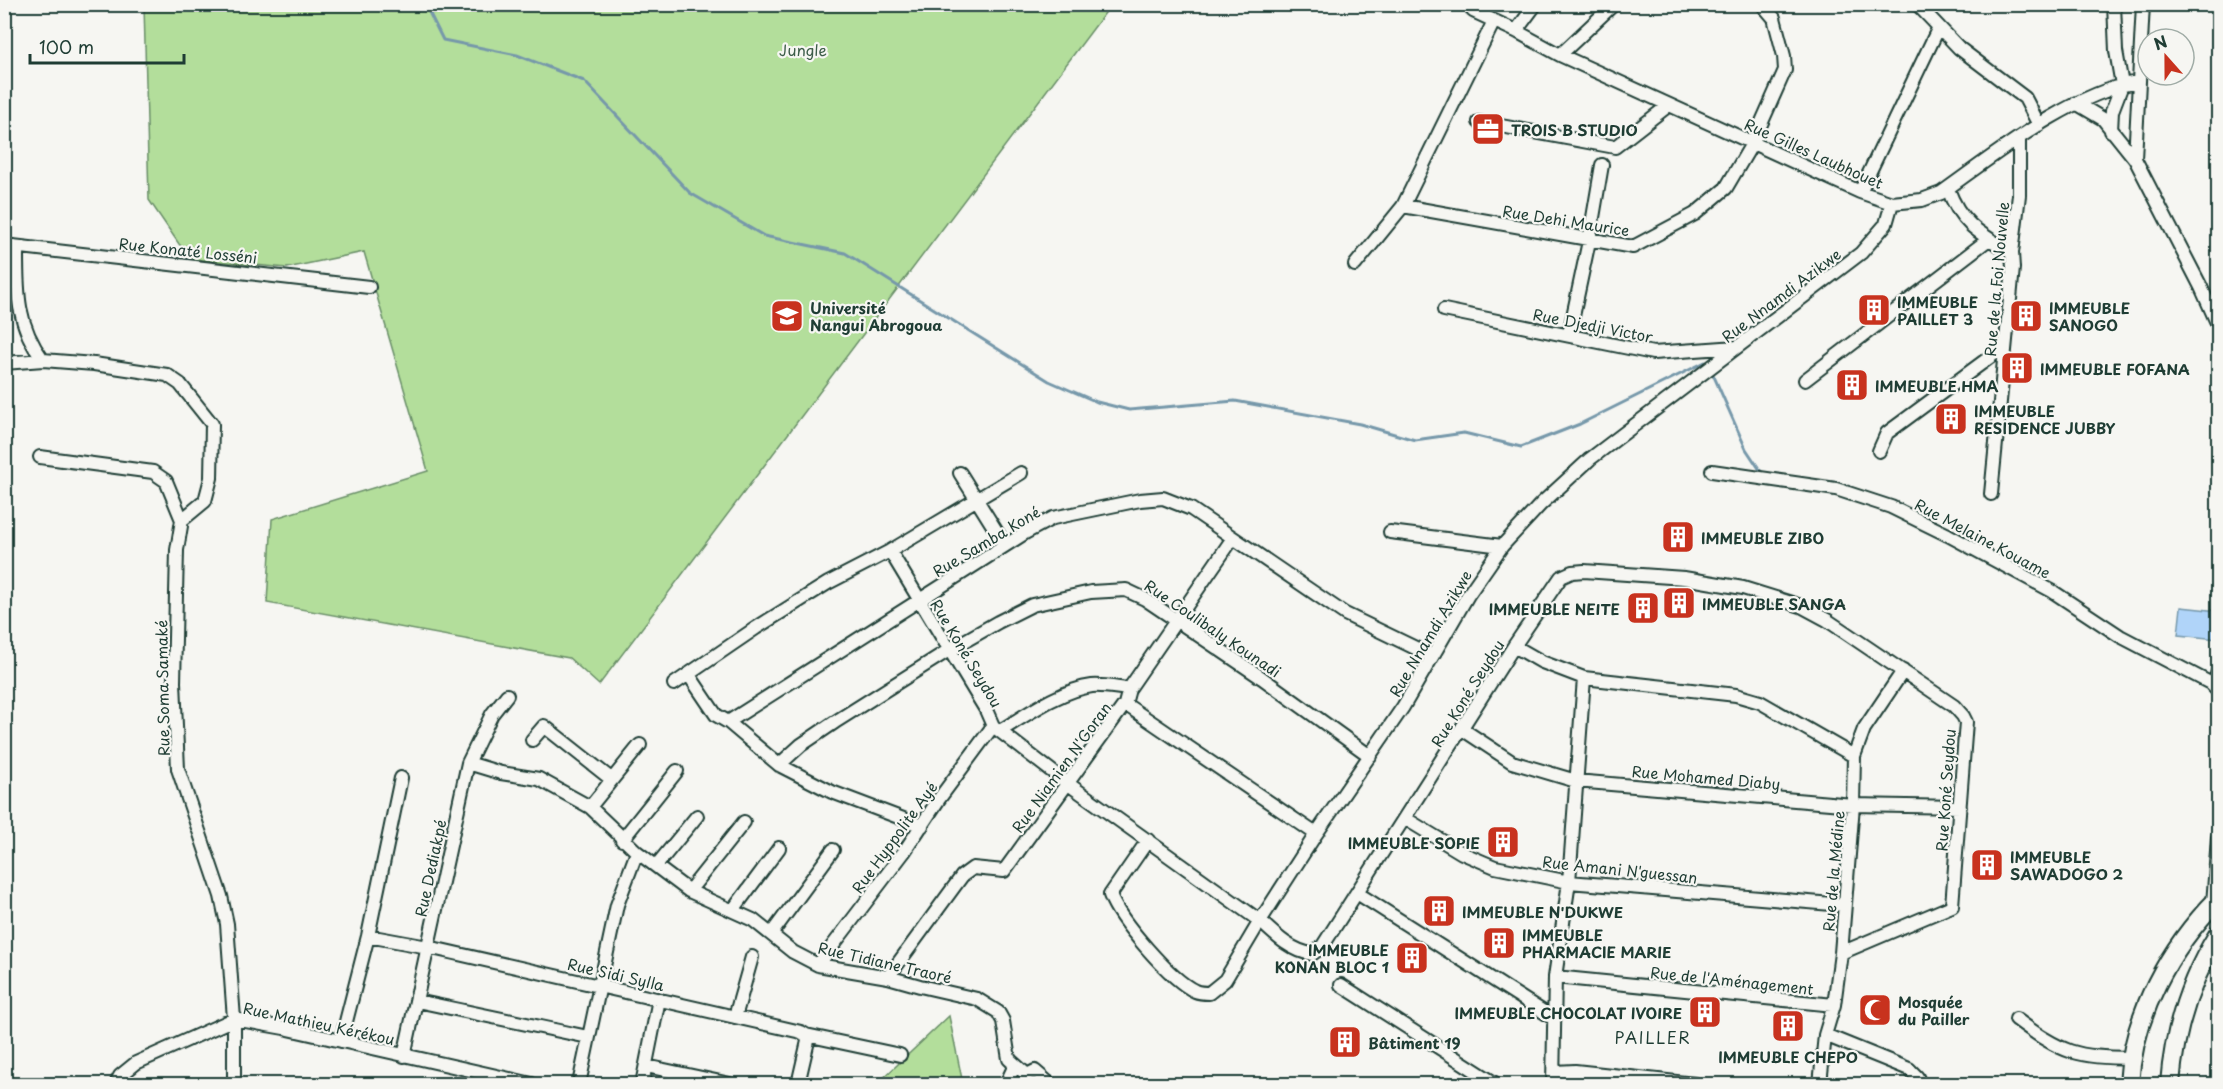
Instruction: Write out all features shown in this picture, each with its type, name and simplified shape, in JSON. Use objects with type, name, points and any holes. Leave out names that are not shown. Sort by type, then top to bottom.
[{"type":"main road","points":[[2129,1084],[2140,1027],[2156,984],[2190,932],[2216,902]]},
{"type":"main road","points":[[2170,1084],[2176,1039],[2183,1012],[2206,954],[2218,935]]},
{"type":"street","points":[[1516,31],[1536,4]]},
{"type":"street","points":[[1560,55],[1614,4]]},
{"type":"street","name":"Rue Dehi Maurice","points":[[1403,206],[1589,241],[1633,247],[1695,214],[1726,188],[1753,142],[1785,70],[1784,56],[1774,18],[1762,4]]},
{"type":"street","points":[[1917,4],[1959,48],[2025,98],[2039,125]]},
{"type":"street","points":[[2111,130],[2112,111],[2122,85],[2116,51],[2115,4]]},
{"type":"street","points":[[2141,27],[2143,4]]},
{"type":"street","name":"Rue Gilles Laubhouet","points":[[1473,11],[1560,55],[1669,105],[1860,192],[1892,203],[1922,200],[1941,193],[2039,125],[2076,103],[2122,85],[2136,82]]},
{"type":"street","points":[[1356,265],[1403,206],[1494,21]]},
{"type":"street","points":[[1860,192],[1939,27]]},
{"type":"street","points":[[2135,159],[2138,123],[2137,87]]},
{"type":"street","points":[[2076,103],[2103,119],[2135,159],[2218,325]]},
{"type":"street","points":[[1479,122],[1615,147],[1669,105]]},
{"type":"street","name":"Rue de la Foi Nouvelle","points":[[1991,494],[2019,195],[2019,139]]},
{"type":"street","points":[[1569,335],[1602,165]]},
{"type":"street","points":[[1948,189],[1954,204],[1966,222],[2012,253]]},
{"type":"street","name":"Rue Nnamdi Azikwe","points":[[1148,840],[1110,895],[1114,907],[1163,966],[1188,987],[1197,992],[1209,993],[1225,980],[1316,834],[1403,707],[1468,595],[1502,546],[1541,504],[1590,459],[1862,253],[1886,224],[1892,203]]},
{"type":"street","points":[[1805,380],[1989,239]]},
{"type":"street","points":[[11,246],[17,297],[31,344],[43,360]]},
{"type":"street","name":"Rue Konaté Losséni","points":[[11,246],[369,287]]},
{"type":"street","name":"Rue Djedji Victor","points":[[1444,310],[1653,353],[1738,346]]},
{"type":"street","points":[[1879,451],[1887,433],[2005,346]]},
{"type":"street","points":[[4,363],[43,360],[94,364],[167,375],[180,384],[212,424],[211,478],[205,501],[182,520],[165,481],[153,472],[40,457]]},
{"type":"street","name":"Rue Melaine Kouame","points":[[1712,471],[1836,489],[1891,507],[2052,591],[2120,636],[2216,688]]},
{"type":"street","points":[[960,473],[1005,545]]},
{"type":"street","points":[[674,684],[801,600],[977,501],[1021,473]]},
{"type":"street","name":"Rue Samba Koné","points":[[728,722],[918,599],[1053,518],[1130,502],[1163,498],[1191,509],[1345,614],[1432,656]]},
{"type":"street","name":"Rue Soma Samaké","points":[[182,520],[177,550],[174,682],[178,769],[227,924],[234,1020],[234,1084]]},
{"type":"street","points":[[1390,532],[1502,546]]},
{"type":"street","name":"Rue Niamien N'Goran","points":[[888,976],[962,876],[973,868],[1004,871],[1125,704],[1129,689],[1233,538]]},
{"type":"street","name":"Rue Koné Seydou","points":[[890,551],[997,729],[1067,783],[1260,921],[1276,936],[1297,950],[1312,954],[1322,947],[1406,819],[1556,582],[1572,572],[1584,571],[1684,578],[1743,588],[1801,606],[1827,620],[1954,706],[1966,722],[1952,906],[1841,953]]},
{"type":"street","name":"Rue Coulibaly Kounadi","points":[[778,765],[801,745],[835,722],[998,621],[1032,605],[1091,592],[1126,590],[1145,599],[1262,678],[1370,756]]},
{"type":"street","points":[[1514,646],[1542,662],[1584,678],[1736,695],[1760,702],[1854,756]]},
{"type":"street","name":"Rue de la Médine","points":[[1820,1084],[1825,1035],[1834,1005],[1841,953],[1853,805],[1854,756],[1864,729],[1903,671]]},
{"type":"street","points":[[2216,688],[2218,671]]},
{"type":"street","points":[[689,675],[716,715],[728,722],[778,765],[832,792],[922,826]]},
{"type":"street","points":[[1584,678],[1569,882],[1555,977],[1553,1078],[1575,1071],[1695,1084]]},
{"type":"street","points":[[997,729],[1084,688],[1094,686],[1129,689]]},
{"type":"street","name":"Rue Dediakpé","points":[[404,1056],[468,763],[492,714],[507,695]]},
{"type":"street","points":[[1125,704],[1316,834]]},
{"type":"street","points":[[532,740],[544,726],[611,779]]},
{"type":"street","name":"Rue Hyppolite Ayé","points":[[818,965],[904,852],[939,799],[997,729]]},
{"type":"street","name":"Rue Mohamed Diaby","points":[[1462,729],[1512,762],[1576,781],[1853,805],[1960,807]]},
{"type":"street","points":[[590,807],[640,745]]},
{"type":"street","name":"Rue Tidiane Traoré","points":[[468,763],[501,773],[539,779],[590,807],[622,840],[689,891],[753,920],[793,952],[818,965],[888,976],[977,999],[998,1012],[1003,1022],[1009,1059],[1015,1065]]},
{"type":"street","points":[[622,840],[677,771]]},
{"type":"street","points":[[341,1041],[368,936],[401,777]]},
{"type":"street","points":[[656,866],[697,816]]},
{"type":"street","name":"Rue Amani N'guessan","points":[[1406,819],[1462,853],[1496,867],[1569,882],[1844,905]]},
{"type":"street","points":[[689,891],[744,822]]},
{"type":"street","points":[[2216,902],[2218,837]]},
{"type":"street","points":[[734,910],[779,848]]},
{"type":"street","points":[[772,933],[833,850]]},
{"type":"street","points":[[579,1084],[617,905],[637,852]]},
{"type":"street","points":[[1357,893],[1553,1018]]},
{"type":"street","name":"Rue Sidi Sylla","points":[[368,936],[428,947],[900,1055]]},
{"type":"street","points":[[735,1017],[752,957]]},
{"type":"street","name":"Rue de l'Aménagement","points":[[1555,977],[1834,1005]]},
{"type":"street","points":[[1341,985],[1496,1084]]},
{"type":"street","points":[[642,1084],[659,999]]},
{"type":"street","points":[[417,1001],[588,1037]]},
{"type":"street","points":[[2016,1019],[2046,1041],[2063,1050],[2095,1057],[2133,1058]]},
{"type":"street","name":"Rue Mathieu Kérékou","points":[[116,1084],[120,1076],[136,1063],[234,1020],[341,1041],[487,1080],[532,1084]]},
{"type":"street","points":[[798,1084],[808,1041],[806,1035]]},
{"type":"street","points":[[1825,1035],[1909,1069],[1920,1084]]},
{"type":"street","points":[[1005,1084],[1015,1065],[1027,1075],[1035,1071],[1050,1084]]},
{"type":"street","points":[[646,1066],[730,1084]]},
{"type":"green space","name":"Université Nangui Abrogoua","points":[[144,5],[1111,5],[599,685],[569,658],[267,603],[272,519],[428,471],[364,252],[287,268],[193,259],[179,244],[149,200]]},
{"type":"green space","points":[[949,1016],[963,1084],[877,1084]]},
{"type":"water","points":[[2181,607],[2218,611],[2218,639],[2178,635]]},
{"type":"waterway","points":[[425,4],[443,40],[517,55],[584,81],[690,193],[764,236],[845,253],[1049,381],[1097,402],[1129,410],[1235,401],[1360,424],[1415,440],[1464,433],[1521,447],[1580,424],[1705,362],[1708,366]]},
{"type":"waterway","points":[[1712,372],[1746,449],[1762,473]]},
{"type":"waterway","points":[[2210,1084],[2218,1059]]},
{"type":"place","name":"TROIS B STUDIO","points":[[1488,129]]},
{"type":"place","name":"IMMEUBLE PAILLET 3","points":[[1874,310]]},
{"type":"place","name":"Université Nangui Abrogoua","points":[[787,316]]},
{"type":"place","name":"IMMEUBLE SANOGO","points":[[2026,316]]},
{"type":"place","name":"IMMEUBLE FOFANA","points":[[2017,368]]},
{"type":"place","name":"IMMEUBLE HMA","points":[[1852,385]]},
{"type":"place","name":"IMMEUBLE RESIDENCE JUBBY","points":[[1951,419]]},
{"type":"place","name":"IMMEUBLE ZIBO","points":[[1678,537]]},
{"type":"place","name":"IMMEUBLE SANGA","points":[[1679,603]]},
{"type":"place","name":"IMMEUBLE NEITE","points":[[1643,608]]},
{"type":"place","name":"IMMEUBLE SOPIE","points":[[1503,842]]},
{"type":"place","name":"IMMEUBLE SAWADOGO 2","points":[[1987,865]]},
{"type":"place","name":"IMMEUBLE N'DUKWE","points":[[1439,911]]},
{"type":"place","name":"IMMEUBLE PHARMACIE MARIE","points":[[1499,943]]},
{"type":"place","name":"IMMEUBLE KONAN BLOC 1","points":[[1412,958]]},
{"type":"place","name":"Mosquée du Pailler","points":[[1875,1010]]},
{"type":"place","name":"IMMEUBLE CHOCOLAT IVOIRE","points":[[1705,1012]]},
{"type":"place","name":"IMMEUBLE CHEPO","points":[[1788,1026]]},
{"type":"place","name":"Bâtiment 19","points":[[1345,1042]]},
{"type":"district","name":"PAILLER","points":[[1653,1037]]},
{"type":"park label","name":"Jungle","points":[[803,49]]}]
